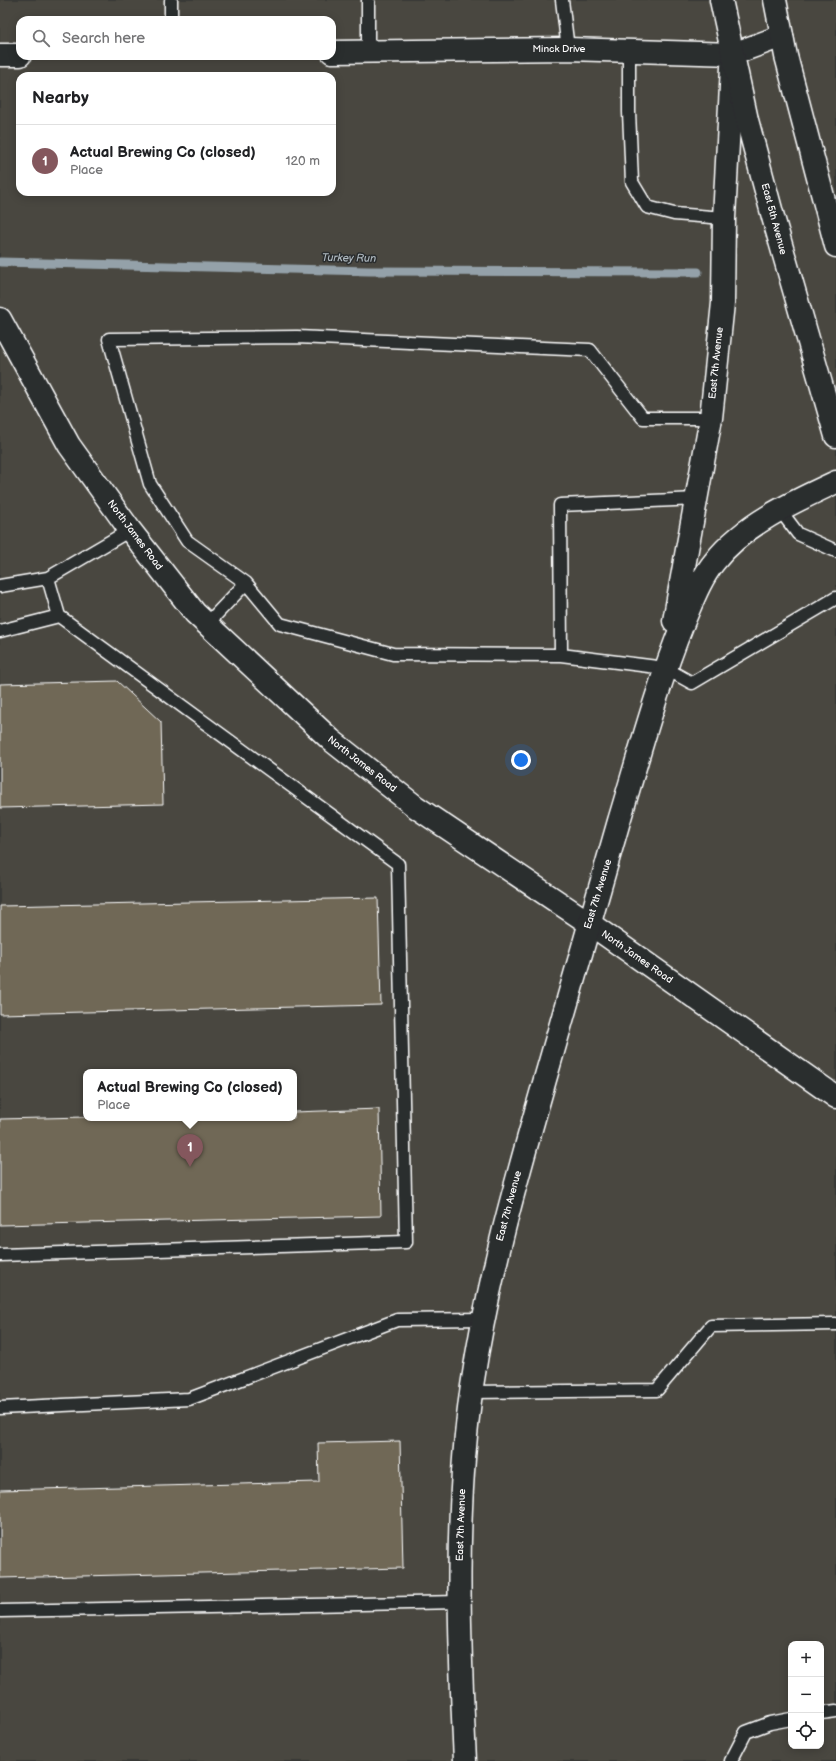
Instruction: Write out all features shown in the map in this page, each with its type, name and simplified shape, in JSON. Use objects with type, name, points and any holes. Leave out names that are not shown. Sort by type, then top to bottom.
[{"type":"street","name":"East 5th Avenue","points":[[721,0],[747,120],[773,217],[836,436]]},
{"type":"street","points":[[774,0],[786,56],[836,246]]},
{"type":"street","name":"Minck Drive","points":[[336,52],[568,48],[733,54],[782,36]]},
{"type":"street","name":"East 7th Avenue","points":[[665,668],[697,499],[710,418],[723,302],[724,218],[733,54]]},
{"type":"street","points":[[0,55],[16,55]]},
{"type":"street","name":"North James Road","points":[[0,319],[69,445],[130,530],[195,612],[337,745],[416,807],[589,923],[836,1097]]},
{"type":"street","name":"East 7th Avenue","points":[[465,1761],[460,1602],[460,1518],[471,1392],[497,1251],[589,923],[665,668],[696,592],[713,563],[736,540],[780,510],[836,482]]},
{"type":"lane","points":[[171,0],[171,16]]},
{"type":"lane","points":[[368,0],[368,51]]},
{"type":"lane","points":[[562,0],[568,48]]},
{"type":"lane","points":[[629,51],[629,112],[632,182],[647,207],[674,214],[724,218]]},
{"type":"lane","points":[[710,418],[643,418],[590,350],[297,337],[109,339],[150,484],[187,541],[246,584],[280,624],[393,654],[560,655],[665,668],[692,683],[836,598]]},
{"type":"lane","points":[[560,655],[560,505],[697,499]]},
{"type":"lane","points":[[780,510],[798,534],[836,551]]},
{"type":"lane","points":[[0,586],[48,578],[130,530]]},
{"type":"lane","points":[[0,1255],[406,1242],[398,864],[59,616],[48,578]]},
{"type":"lane","points":[[207,624],[246,584]]},
{"type":"lane","points":[[0,631],[59,616]]},
{"type":"lane","points":[[0,1408],[189,1400],[397,1320],[484,1319]]},
{"type":"lane","points":[[471,1392],[657,1390],[711,1326],[836,1324]]},
{"type":"lane","points":[[0,1611],[460,1602]]},
{"type":"lane","points":[[824,1713],[836,1711]]},
{"type":"lane","points":[[731,1761],[746,1732],[770,1723],[788,1720]]},
{"type":"shaded area","points":[[0,0],[836,0],[836,1761],[0,1761]]},
{"type":"building","points":[[117,681],[161,722],[163,804],[0,808],[0,684]]},
{"type":"building","points":[[378,898],[381,1005],[0,1014],[0,906]]},
{"type":"building","points":[[379,1109],[381,1216],[0,1225],[0,1119],[83,1117],[83,1121],[297,1121],[297,1112]]},
{"type":"building","points":[[400,1441],[403,1568],[0,1578],[0,1490],[319,1482],[318,1443]]},
{"type":"waterway","name":"Turkey Run","points":[[0,262],[369,271],[698,272]]},
{"type":"place","name":"Actual Brewing Co (closed)","points":[[190,1167]]}]
